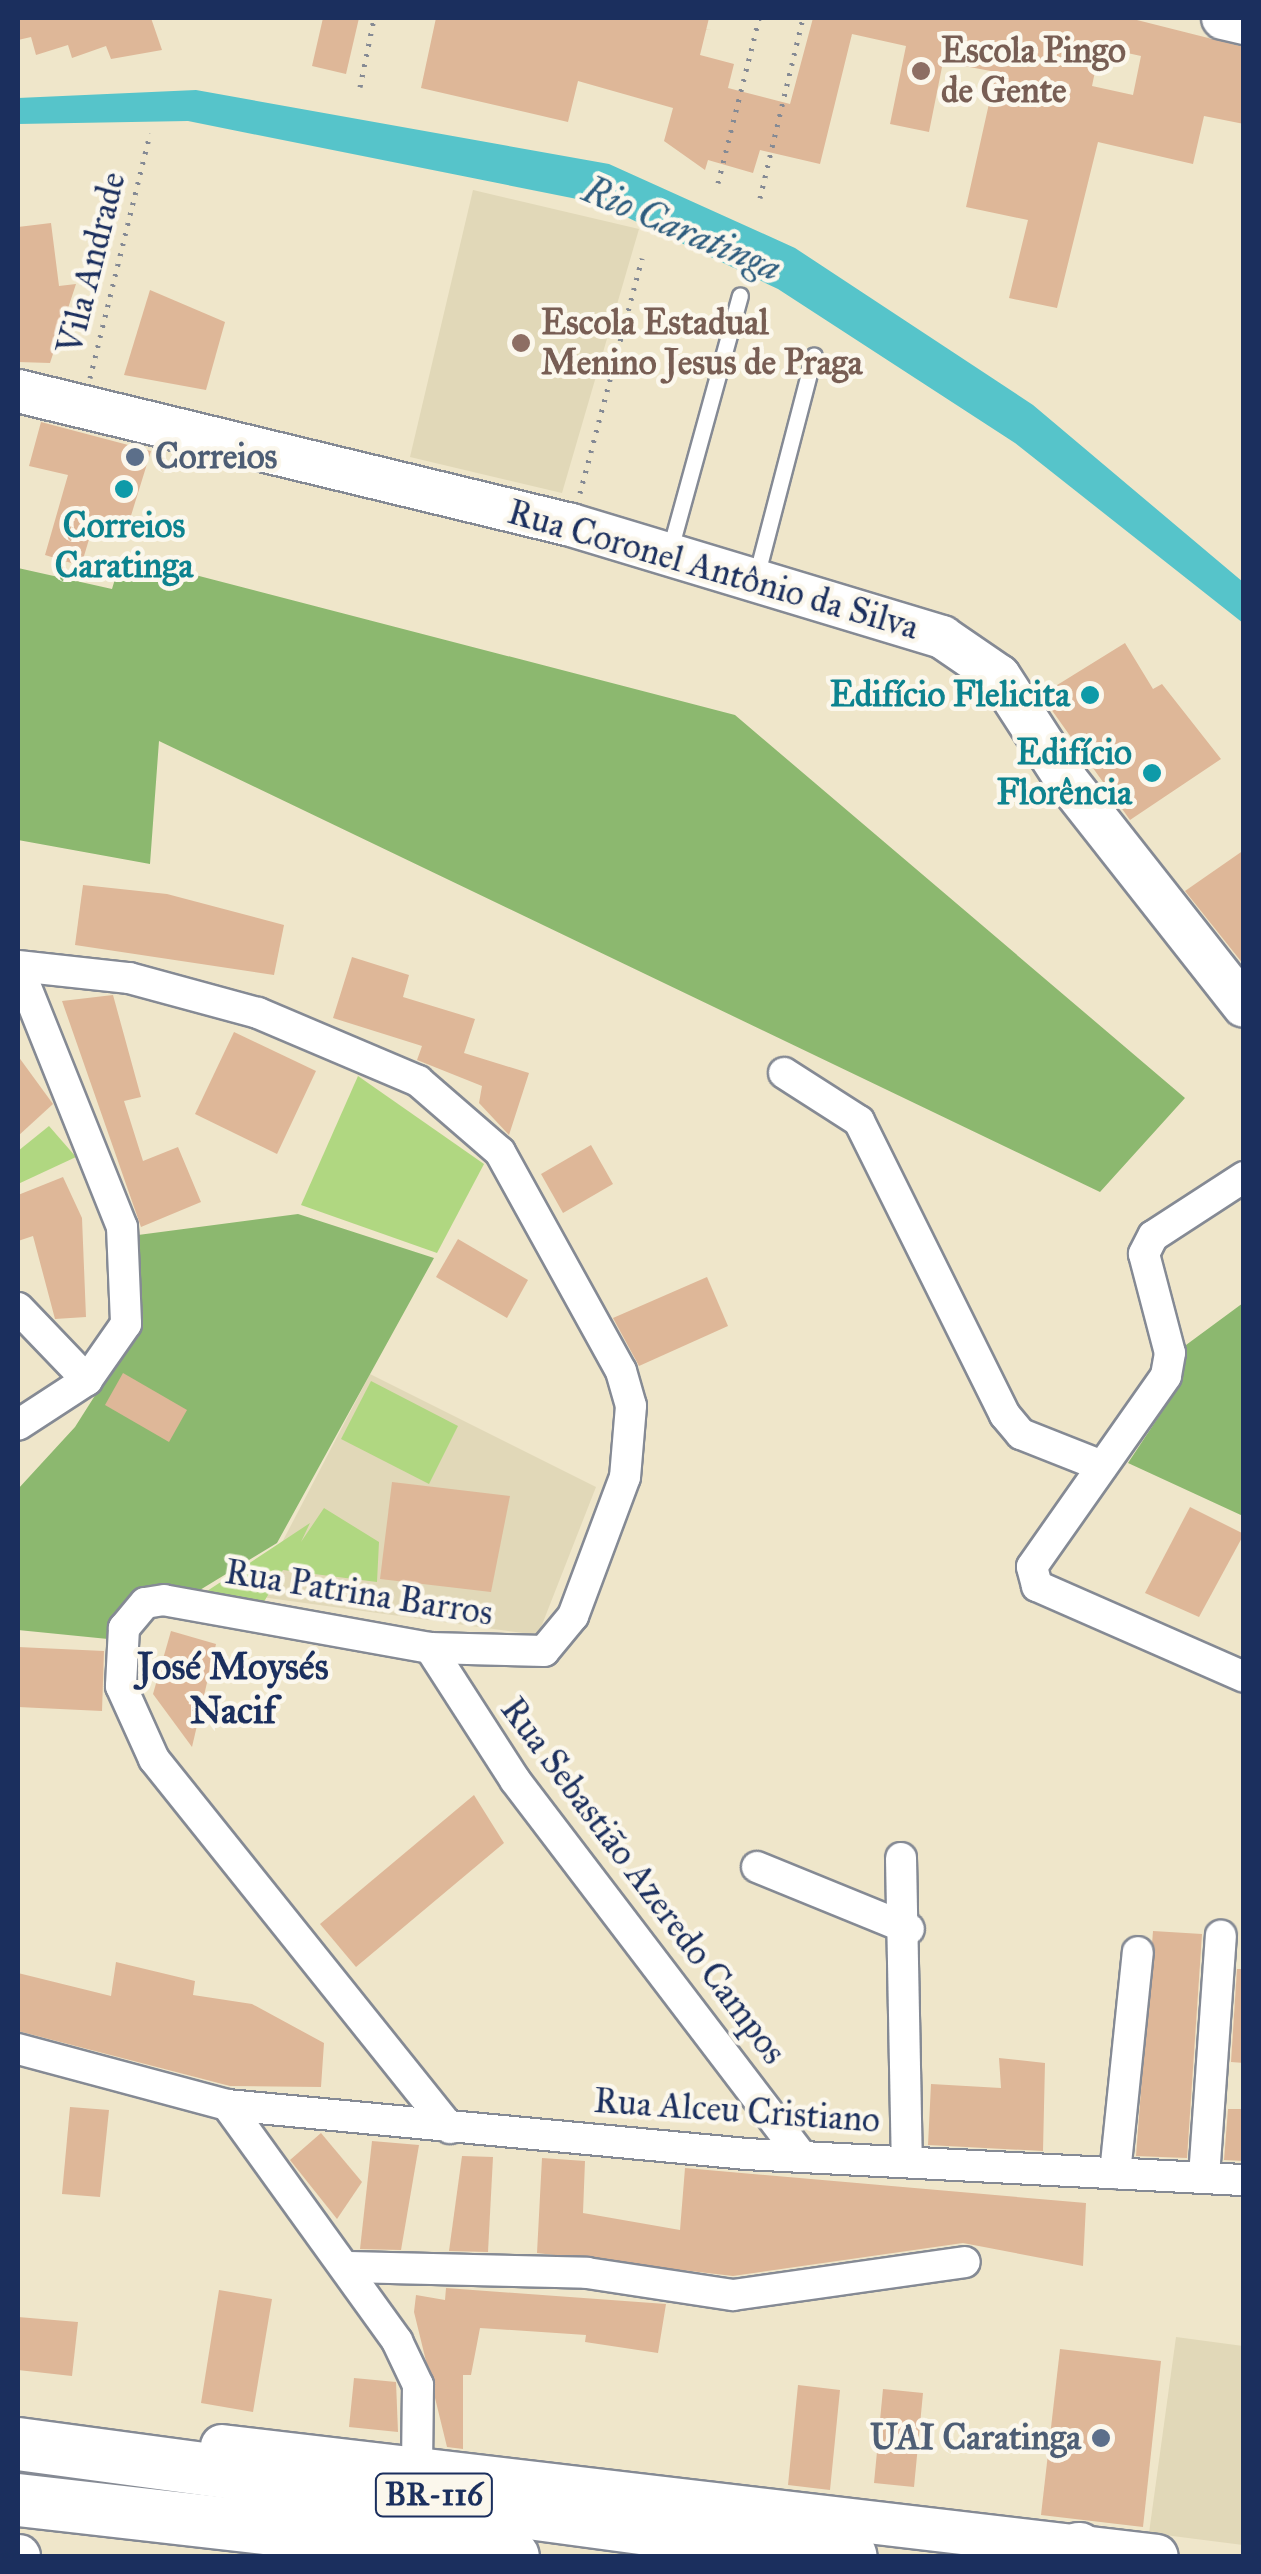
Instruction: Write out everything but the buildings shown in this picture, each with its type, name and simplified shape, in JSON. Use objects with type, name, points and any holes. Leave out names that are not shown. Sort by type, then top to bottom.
[{"type":"highway","name":"BR-116","points":[[18,2444],[850,2556]]},
{"type":"highway","name":"BR-116","points":[[18,2500],[513,2556]]},
{"type":"main road","points":[[1223,18],[1244,22]]},
{"type":"main road","name":"Rua Coronel Antônio da Silva","points":[[18,391],[84,405],[148,429],[571,524],[756,577],[978,656],[1244,1006]]},
{"type":"main road","points":[[18,2423],[1082,2552],[1157,2556]]},
{"type":"street","points":[[18,967],[122,1227],[126,1324],[87,1380],[18,1425]]},
{"type":"street","name":"Rua Patrina Barros","points":[[18,967],[154,983],[342,1041],[418,1081],[478,1129],[532,1200],[621,1371],[631,1406],[625,1478],[559,1642],[519,1655],[430,1648],[164,1600],[135,1611],[119,1655],[120,1686],[154,1759],[450,2128]]},
{"type":"street","points":[[784,1073],[859,1121],[1005,1415],[1021,1434],[1102,1466]]},
{"type":"street","points":[[1244,1177],[1153,1236],[1144,1254],[1170,1354],[1166,1376],[1032,1567],[1037,1586],[1244,1677]]},
{"type":"street","points":[[18,1308],[87,1380]]},
{"type":"street","name":"Rua Sebastião Azeredo Campos","points":[[430,1648],[515,1780],[801,2155]]},
{"type":"street","points":[[901,1858],[909,1929],[907,2159]]},
{"type":"street","points":[[756,1867],[909,1929]]},
{"type":"street","points":[[1204,2177],[1220,1936]]},
{"type":"street","points":[[1116,2174],[1138,1952]]},
{"type":"street","name":"Rua Alceu Cristiano","points":[[18,2049],[227,2105],[450,2128],[801,2155],[1244,2180]]},
{"type":"street","points":[[227,2105],[349,2268],[418,2385],[418,2469]]},
{"type":"street","points":[[349,2268],[587,2273],[734,2294],[964,2262]]},
{"type":"lane","points":[[669,553],[740,296]]},
{"type":"lane","points":[[756,577],[814,355]]},
{"type":"path","points":[[360,87],[374,18]]},
{"type":"path","points":[[718,182],[759,18]]},
{"type":"path","points":[[760,198],[803,18]]},
{"type":"path","name":"Vila Andrade","points":[[84,405],[150,133]]},
{"type":"path","points":[[571,524],[642,258]]},
{"type":"shaded area","name":"Escola Estadual Menino Jesus de Praga","points":[[473,190],[639,229],[562,493],[410,457]]},
{"type":"shaded area","points":[[370,1374],[596,1487],[538,1635],[254,1596]]},
{"type":"shaded area","points":[[1176,2337],[1243,2346],[1243,2545],[1149,2533]]},
{"type":"green space","points":[[122,556],[735,715],[1185,1098],[1100,1192],[159,741],[150,864],[18,840],[18,568],[112,589]]},
{"type":"green space","points":[[358,1076],[484,1164],[437,1253],[301,1205]]},
{"type":"green space","points":[[49,1126],[76,1157],[18,1184],[18,1151]]},
{"type":"green space","points":[[298,1214],[434,1258],[277,1543],[118,1640],[18,1630],[18,1489],[75,1427],[141,1323],[138,1235]]},
{"type":"green space","points":[[1243,1303],[1243,1516],[1128,1463],[1173,1395],[1186,1345]]},
{"type":"green space","points":[[371,1381],[458,1426],[429,1484],[341,1439]]},
{"type":"green space","points":[[324,1508],[379,1542],[377,1582],[283,1570],[262,1605],[198,1597],[310,1523],[301,1542]]},
{"type":"water","name":"Rio Caratinga","points":[[196,90],[609,164],[795,248],[1033,405],[1243,582],[1243,623],[1015,443],[778,289],[597,203],[188,121],[18,124],[18,98]]},
{"type":"place","name":"Escola Pingo de Gente","points":[[921,71]]},
{"type":"place","name":"Escola Estadual Menino Jesus de Praga","points":[[521,343]]},
{"type":"place","name":"Correios","points":[[135,457]]},
{"type":"place","name":"Correios Caratinga","points":[[124,489]]},
{"type":"place","name":"Edifício Flelicita","points":[[1090,695]]},
{"type":"place","name":"Edifício Florência","points":[[1152,773]]},
{"type":"place","name":"UAI Caratinga","points":[[1101,2438]]},
{"type":"district","name":"José Moysés Nacif","points":[[233,1689]]}]
